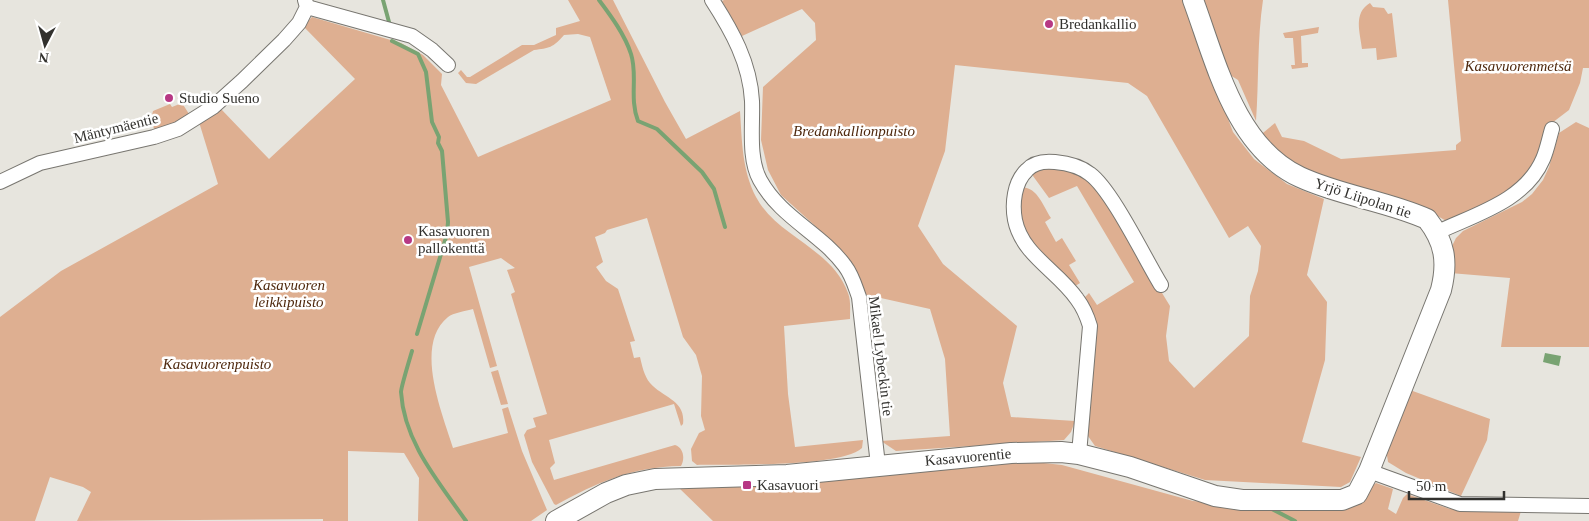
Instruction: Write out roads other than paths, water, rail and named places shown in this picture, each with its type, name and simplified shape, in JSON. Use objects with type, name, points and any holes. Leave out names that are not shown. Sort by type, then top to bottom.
[{"type":"street","name":"Mikael Lybeckin tie","points":[[712,0],[738,44],[748,75],[752,100],[755,161],[759,178],[772,199],[787,215],[831,251],[845,265],[852,277],[859,297],[878,465]]},
{"type":"street","name":"Yrjö Liipolan tie","points":[[1193,0],[1244,128],[1264,152],[1280,166],[1300,177],[1413,213],[1427,219],[1438,232]]},
{"type":"street","points":[[306,3],[412,36],[432,50],[448,65]]},
{"type":"street","name":"Mäntymäentie","points":[[0,182],[40,163],[154,137],[178,129],[213,107],[284,40],[298,23],[306,3]]},
{"type":"street","points":[[1552,129],[1544,158],[1536,173],[1520,191],[1504,201],[1438,232],[1444,248],[1446,262],[1441,290],[1369,471],[1460,504],[1589,506]]},
{"type":"street","points":[[1079,454],[1090,326],[1085,312],[1076,297],[1036,257],[1018,232],[1013,206],[1015,194],[1027,170],[1038,162],[1048,161],[1081,168],[1091,174],[1106,190],[1161,285]]},
{"type":"street","name":"Kasavuorentie","points":[[556,521],[606,493],[626,485],[655,479],[787,475],[1011,453],[1062,452],[1079,454],[1130,467],[1215,496],[1242,500],[1342,500],[1351,498],[1362,487],[1369,471]]},
{"type":"waterway","points":[[383,0],[389,22]]},
{"type":"waterway","points":[[599,0],[613,19],[631,54],[634,70],[634,104],[638,121],[657,129],[702,172],[714,189],[725,227]]},
{"type":"waterway","points":[[392,41],[418,54],[426,72],[432,122],[439,137],[438,143],[442,151],[448,222],[447,234],[417,334]]},
{"type":"waterway","points":[[412,351],[401,392],[408,428],[424,460],[466,521]]},
{"type":"waterway","points":[[1270,508],[1295,521]]},
{"type":"place","name":"Bredankallio","points":[[1049,24]]},
{"type":"place","name":"Studio Sueno","points":[[169,98]]},
{"type":"place","name":"Kasavuoren pallokenttä","points":[[408,240]]},
{"type":"place","name":"Kasavuori","points":[[747,485]]},
{"type":"park label","name":"Kasavuorenmetsä","points":[[1518,66]]},
{"type":"park label","name":"Bredankallionpuisto","points":[[854,131]]},
{"type":"park label","name":"Kasavuoren leikkipuisto","points":[[289,294]]},
{"type":"park label","name":"Kasavuorenpuisto","points":[[217,364]]}]
